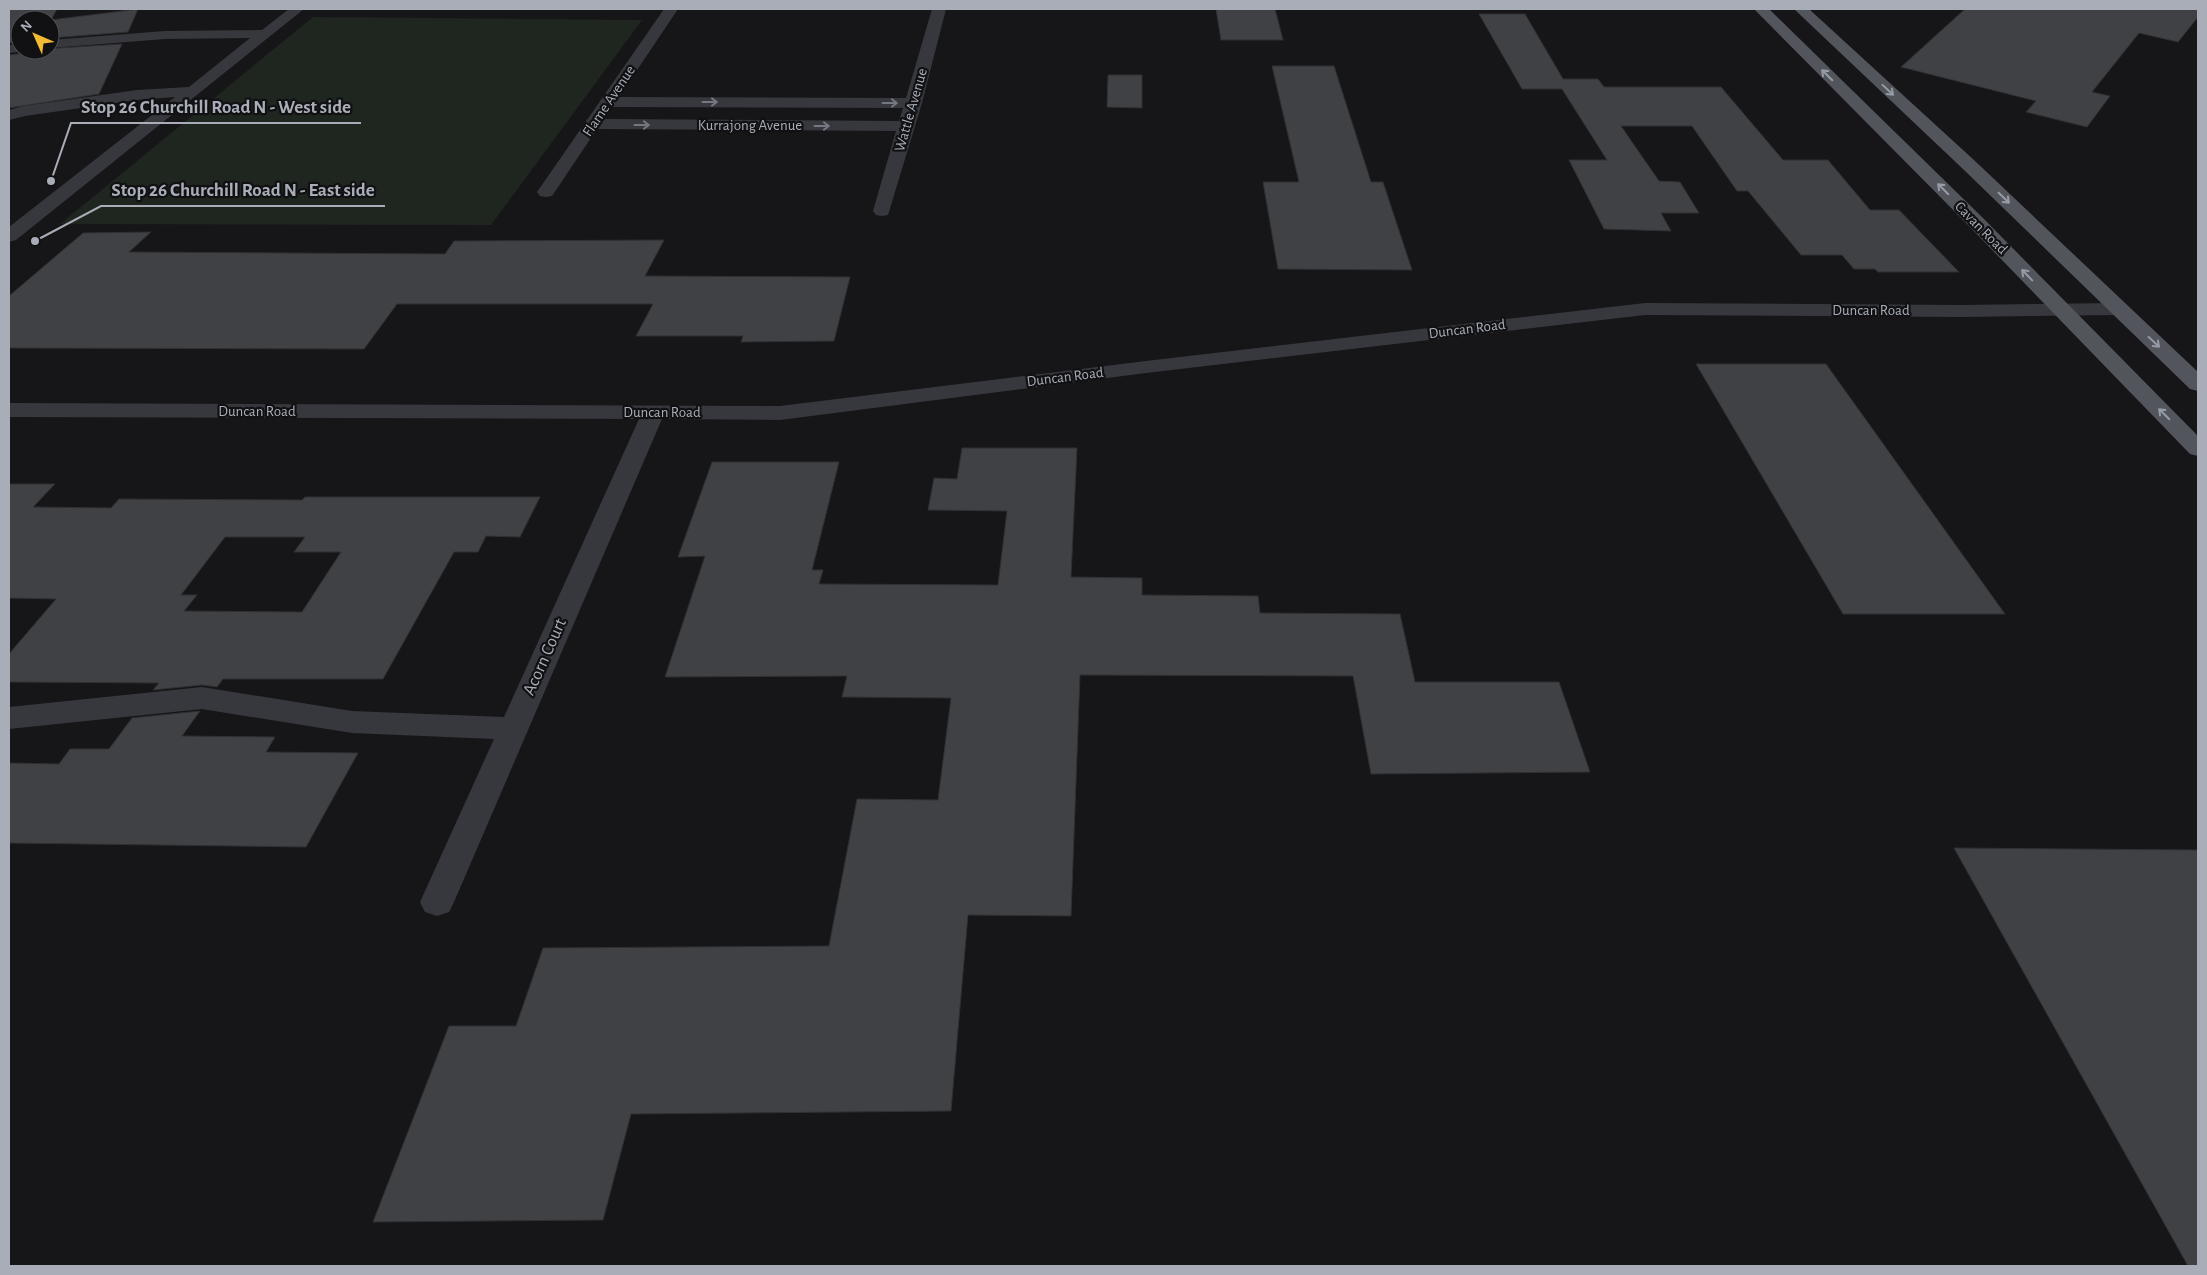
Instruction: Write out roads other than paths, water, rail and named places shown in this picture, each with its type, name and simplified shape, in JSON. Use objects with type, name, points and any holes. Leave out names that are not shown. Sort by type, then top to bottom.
[{"type":"main road","name":"Cavan Road","points":[[1761,9],[1977,223],[2198,449]]},
{"type":"main road","points":[[1801,9],[1969,165],[2198,384]]},
{"type":"street","points":[[9,236],[297,9]]},
{"type":"street","name":"Flame Avenue","points":[[546,192],[671,9]]},
{"type":"street","name":"Wattle Avenue","points":[[882,211],[939,9]]},
{"type":"street","points":[[60,43],[166,35],[265,34]]},
{"type":"street","points":[[9,115],[142,88],[193,91]]},
{"type":"street","name":"Kurrajong Avenue","points":[[609,102],[914,103]]},
{"type":"street","name":"Kurrajong Avenue","points":[[593,124],[906,126]]},
{"type":"street","name":"Duncan Road","points":[[9,410],[780,413],[1146,366],[1645,309],[2119,309]]},
{"type":"street","name":"Acorn Court","points":[[437,902],[654,412]]},
{"type":"street","points":[[9,718],[202,698],[352,722],[514,729]]},
{"type":"place","name":"Stop 26 Churchill Road N - West side","points":[[51,181]]},
{"type":"place","name":"Stop 26 Churchill Road N - East side","points":[[35,241]]}]
